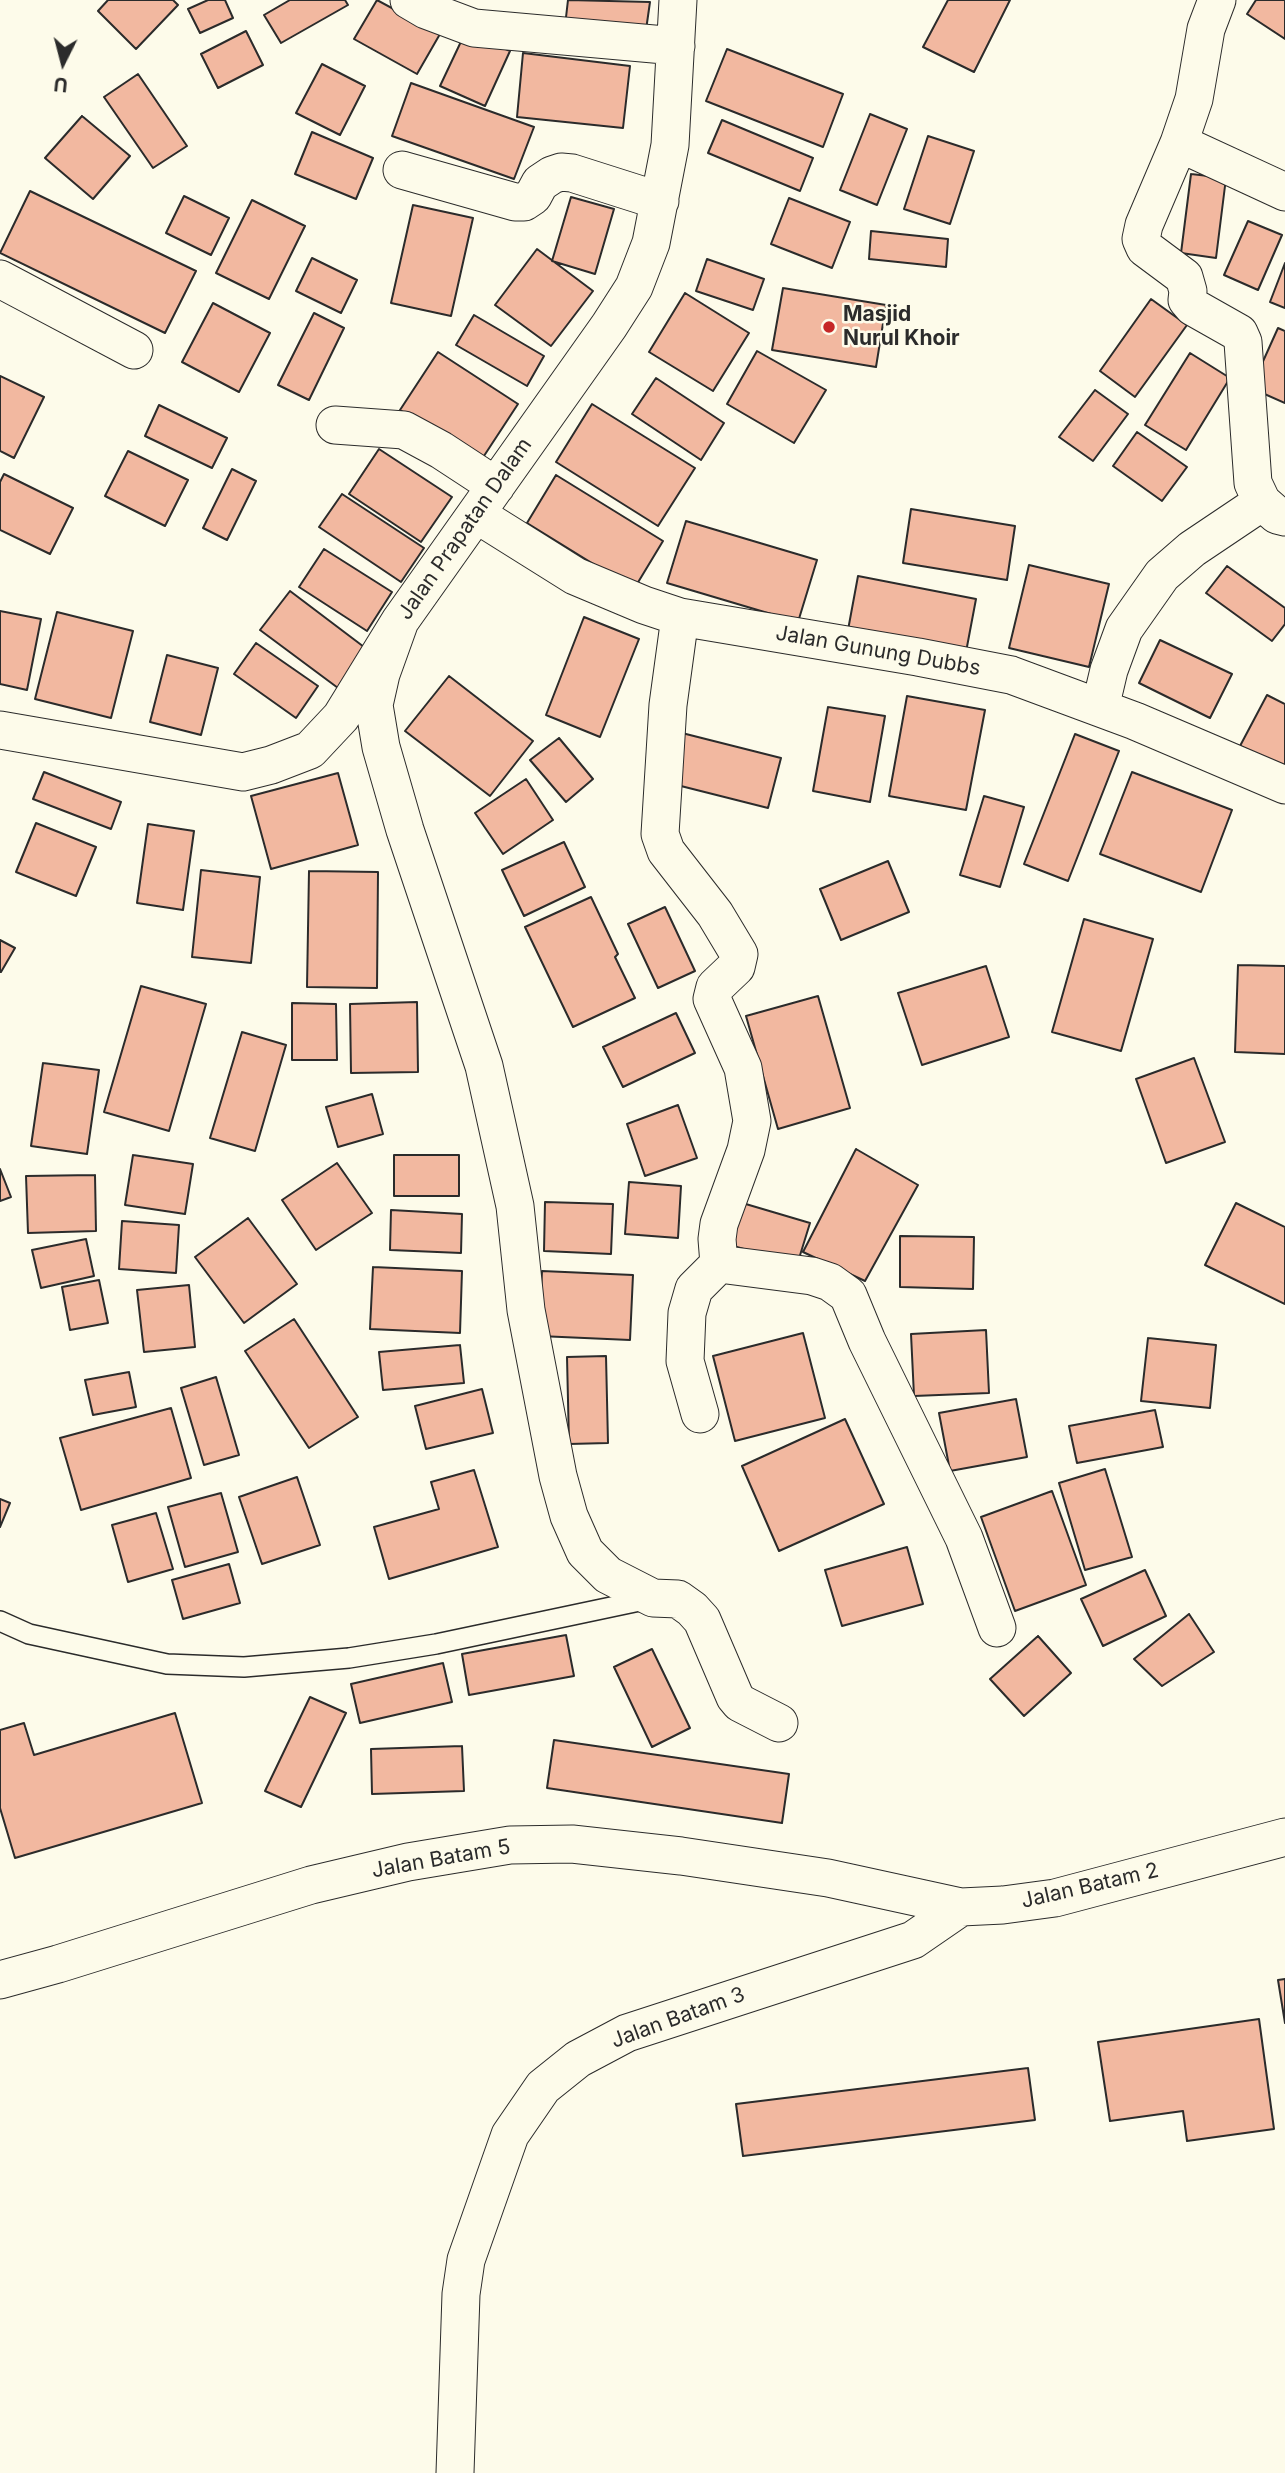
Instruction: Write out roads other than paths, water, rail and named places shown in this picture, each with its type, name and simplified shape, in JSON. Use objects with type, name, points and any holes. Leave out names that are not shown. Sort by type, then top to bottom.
[{"type":"street","points":[[409,0],[426,10],[474,28],[676,46]]},
{"type":"street","name":"Jalan Prapatan Dalam","points":[[0,730],[243,772],[310,750],[341,717],[400,621],[610,326],[634,287],[651,243],[670,145],[678,0]]},
{"type":"street","points":[[1100,708],[1109,670],[1124,629],[1162,575],[1192,549],[1273,510],[1254,483],[1239,333],[1193,307],[1187,300],[1188,291],[1184,277],[1144,248],[1141,239],[1143,225],[1179,143],[1194,99],[1206,29],[1217,0]]},
{"type":"street","points":[[1179,143],[1285,192]]},
{"type":"street","points":[[402,170],[515,202],[524,202],[533,196],[545,178],[561,172],[572,173],[660,201]]},
{"type":"street","points":[[0,279],[134,350]]},
{"type":"street","name":"Jalan Gunung Dubbs","points":[[335,425],[404,430],[441,450],[486,500],[575,576],[643,605],[680,617],[1011,675],[1100,708],[1285,785]]},
{"type":"street","points":[[680,617],[668,705],[660,834],[666,851],[715,914],[739,954],[736,967],[715,987],[712,999],[743,1068],[752,1121],[746,1150],[719,1224],[719,1264],[694,1289],[687,1313],[685,1361],[700,1415]]},
{"type":"street","points":[[400,621],[374,705],[381,747],[405,830],[484,1066],[515,1206],[526,1310],[558,1476],[569,1516],[585,1552],[608,1575],[653,1598],[678,1599],[692,1609],[702,1620],[735,1697],[740,1703],[779,1723]]},
{"type":"street","points":[[719,1264],[813,1276],[830,1282],[848,1295],[867,1341],[964,1538],[997,1628]]},
{"type":"street","name":"Jalan Batam 2","points":[[893,1892],[961,1907],[1055,1898],[1285,1837]]},
{"type":"street","name":"Jalan Batam 5","points":[[0,1980],[311,1885],[408,1862],[510,1845],[572,1843],[681,1856],[828,1878],[893,1892]]},
{"type":"street","name":"Jalan Batam 3","points":[[456,2473],[461,2294],[466,2260],[510,2135],[543,2087],[578,2059],[627,2033],[913,1940],[961,1907]]},
{"type":"lane","points":[[0,1620],[29,1634],[167,1664],[244,1667],[349,1658],[436,1644],[653,1598]]},
{"type":"place","name":"Masjid Nurul Khoir","points":[[829,327]]}]
